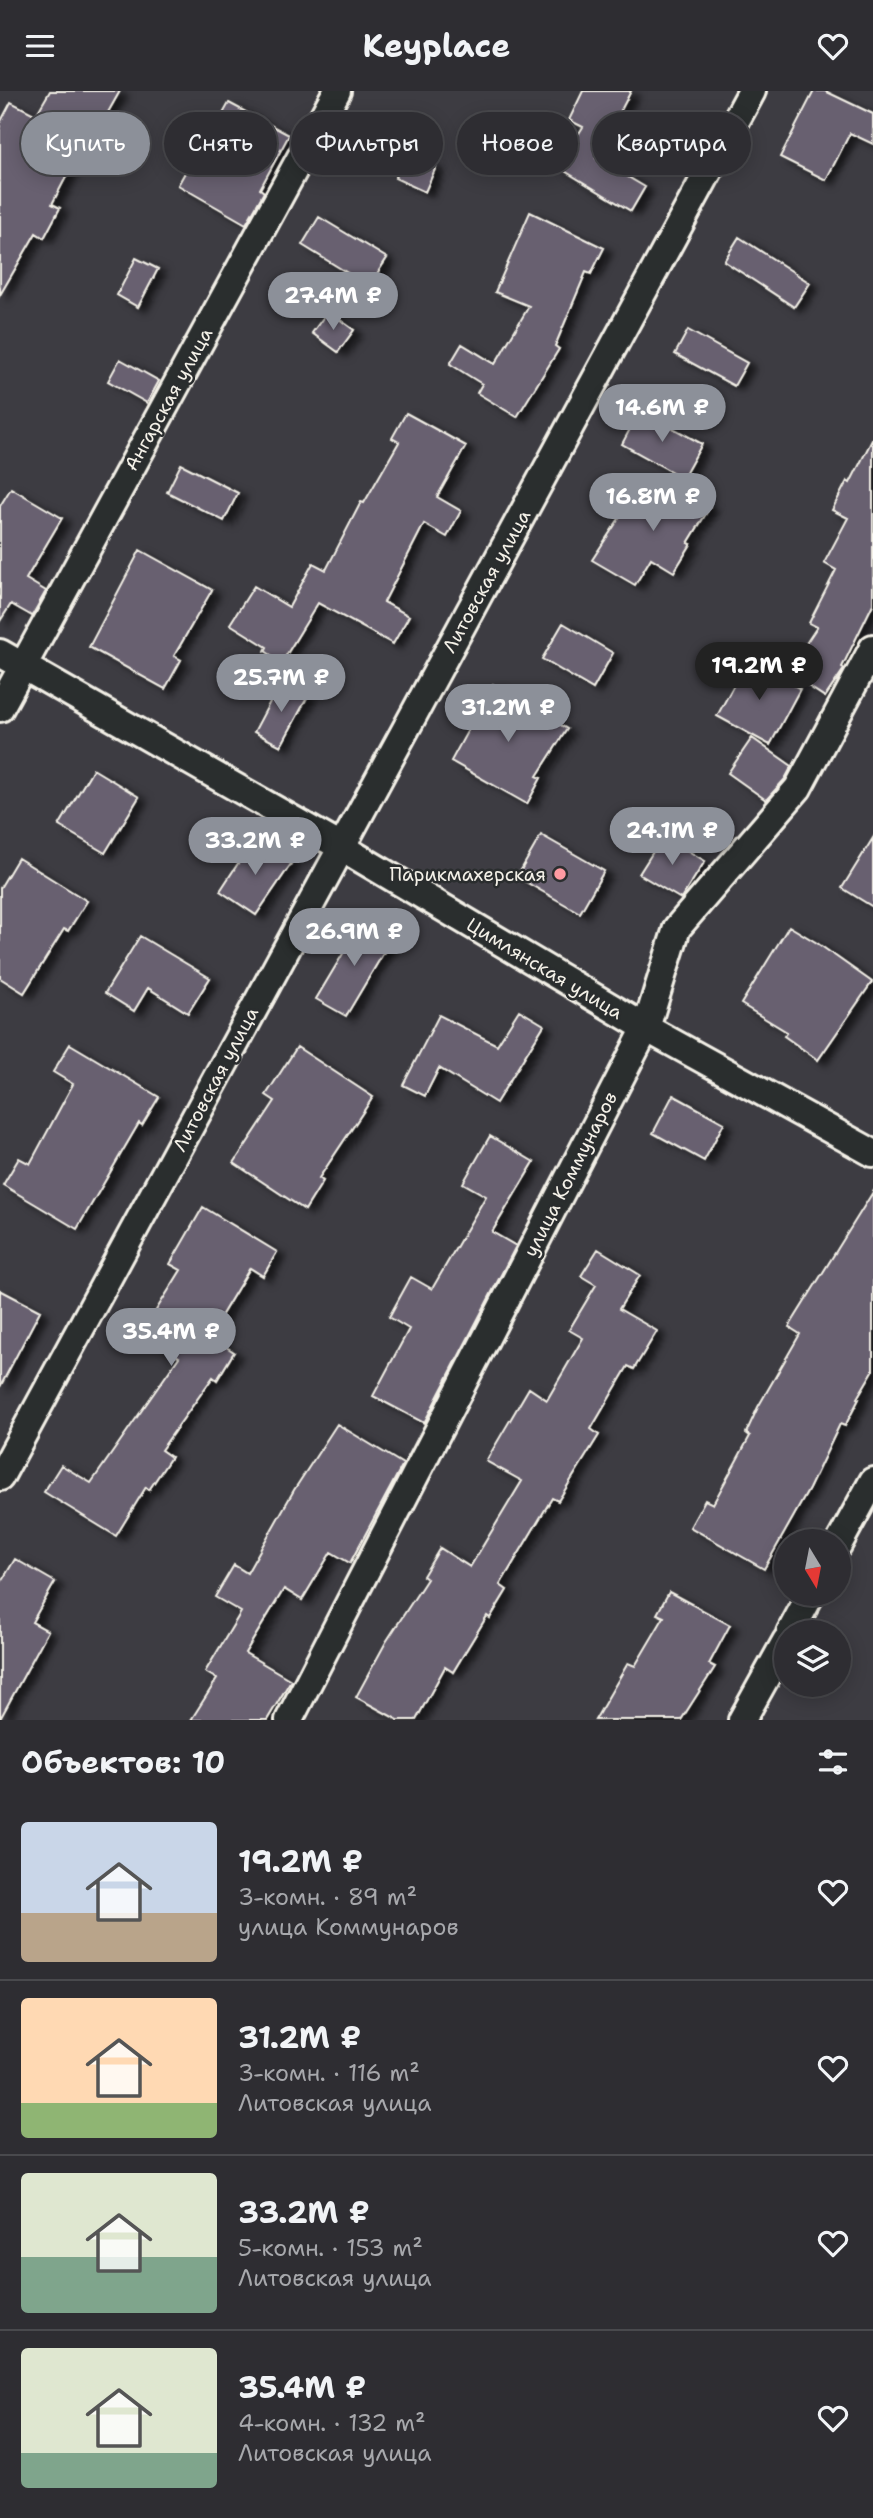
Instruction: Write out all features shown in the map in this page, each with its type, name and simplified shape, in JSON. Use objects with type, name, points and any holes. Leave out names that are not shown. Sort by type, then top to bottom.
[{"type":"street","name":"Ангарская улица","points":[[0,708],[337,91]]},
{"type":"street","name":"Литовская улица","points":[[0,1477],[752,91]]},
{"type":"street","name":"улица Коммунаров","points":[[289,1720],[646,1028],[677,927],[798,788],[873,648]]},
{"type":"street","name":"Цимлянская улица","points":[[0,653],[341,847],[646,1028],[873,1153]]},
{"type":"street","points":[[847,1529],[873,1481]]},
{"type":"street","points":[[742,1720],[774,1663]]},
{"type":"building","points":[[50,91],[120,91],[108,112],[38,112]]},
{"type":"building","points":[[583,91],[631,91],[620,112],[592,112],[592,175],[625,175],[645,187],[631,211],[571,175],[578,175],[578,135],[583,127],[578,124],[578,112],[573,112]]},
{"type":"building","points":[[814,91],[825,91],[873,114],[873,144],[850,133],[826,180],[780,157]]},
{"type":"building","points":[[11,102],[30,112],[21,112],[21,175],[67,175],[52,204],[60,208],[44,238],[36,233],[0,295],[0,123]]},
{"type":"building","points":[[229,103],[246,112],[224,112]]},
{"type":"building","points":[[277,129],[289,135],[277,157]]},
{"type":"building","points":[[184,175],[268,175],[260,189],[264,192],[246,224],[178,185]]},
{"type":"building","points":[[396,175],[432,175],[425,192],[395,178]]},
{"type":"building","points":[[530,212],[604,248],[591,274],[586,272],[555,346],[559,349],[517,417],[477,393],[482,384],[450,364],[462,344],[495,364],[529,306],[495,292]]},
{"type":"building","points":[[319,217],[387,258],[369,286],[302,245]]},
{"type":"building","points":[[739,237],[810,283],[794,307],[724,261]]},
{"type":"building","points":[[136,258],[158,269],[138,307],[117,295]]},
{"type":"building","points":[[328,311],[354,330],[338,352],[312,333]]},
{"type":"building","points":[[688,330],[747,363],[734,386],[675,354]]},
{"type":"building","points":[[120,359],[159,381],[147,403],[108,381]]},
{"type":"building","points":[[640,410],[702,444],[683,478],[622,444]]},
{"type":"building","points":[[406,413],[466,446],[437,497],[461,511],[447,537],[424,524],[384,602],[409,616],[393,644],[318,603],[282,662],[265,651],[267,647],[230,624],[254,586],[289,607],[313,563],[326,570],[361,502],[364,503],[399,442],[392,438]]},
{"type":"building","points":[[873,438],[873,604],[842,667],[844,669],[825,697],[787,672],[817,627],[809,623],[836,570],[824,563],[848,518],[832,510],[847,481],[850,483]]},
{"type":"building","points":[[181,464],[238,493],[224,521],[167,492]]},
{"type":"building","points":[[663,478],[710,507],[674,572],[651,558],[635,585],[592,560],[628,505],[641,514]]},
{"type":"building","points":[[11,488],[62,518],[26,579],[46,591],[32,616],[11,604],[0,621],[0,506]]},
{"type":"building","points":[[140,550],[212,590],[174,656],[181,660],[165,689],[89,647]]},
{"type":"building","points":[[563,623],[613,653],[593,689],[542,659]]},
{"type":"building","points":[[748,659],[800,689],[770,745],[717,716]]},
{"type":"building","points":[[281,681],[308,696],[281,746],[254,732]]},
{"type":"building","points":[[493,684],[567,729],[537,776],[541,778],[527,804],[451,761],[475,717],[473,716]]},
{"type":"building","points":[[752,738],[792,766],[785,779],[766,800],[728,773]]},
{"type":"building","points":[[93,769],[139,797],[105,853],[59,826]]},
{"type":"building","name":"Парикмахерская","points":[[541,835],[604,871],[580,913],[517,877]]},
{"type":"building","points":[[663,836],[705,861],[681,899],[639,874]]},
{"type":"building","points":[[873,838],[873,907],[842,888]]},
{"type":"building","points":[[254,839],[291,864],[256,915],[220,891]]},
{"type":"building","points":[[18,858],[87,901],[68,931],[64,929],[24,993],[0,978],[0,888]]},
{"type":"building","points":[[363,920],[393,937],[346,1016],[316,999]]},
{"type":"building","points":[[789,926],[872,982],[818,1060],[784,1036],[787,1032],[741,1004]]},
{"type":"building","points":[[140,936],[210,978],[188,1013],[148,988],[134,1011],[105,993]]},
{"type":"building","points":[[519,1010],[544,1025],[496,1103],[439,1068],[425,1096],[403,1085],[439,1015],[497,1045]]},
{"type":"building","points":[[70,1044],[159,1097],[142,1125],[139,1123],[77,1229],[3,1185],[19,1158],[30,1164],[73,1084],[53,1072]]},
{"type":"building","points":[[297,1047],[373,1097],[319,1178],[323,1181],[305,1210],[234,1163],[275,1101],[266,1095]]},
{"type":"building","points":[[673,1095],[724,1123],[704,1161],[653,1133]]},
{"type":"building","points":[[490,1136],[534,1162],[492,1232],[516,1246],[424,1423],[373,1396],[409,1329],[389,1317],[411,1277],[432,1289],[486,1196],[463,1183]]},
{"type":"building","points":[[873,1192],[873,1371],[845,1426],[840,1424],[786,1529],[774,1529],[774,1551],[764,1569],[690,1527],[705,1500],[713,1504],[750,1436],[746,1433],[758,1407],[800,1334],[789,1327]]},
{"type":"building","points":[[203,1207],[277,1252],[263,1276],[250,1268],[209,1336],[234,1352],[217,1380],[213,1377],[161,1450],[171,1457],[149,1490],[146,1487],[116,1536],[44,1492],[61,1465],[91,1483],[179,1357],[142,1333],[181,1270],[170,1264]]},
{"type":"building","points":[[598,1249],[640,1275],[619,1309],[657,1331],[634,1369],[628,1366],[591,1429],[599,1435],[558,1501],[552,1498],[500,1585],[507,1590],[490,1618],[487,1616],[453,1672],[445,1667],[416,1720],[398,1720],[356,1697],[386,1642],[427,1579],[423,1576],[440,1548],[470,1567],[522,1481],[486,1461],[529,1388],[547,1400],[583,1338],[569,1330],[596,1285],[581,1276]]},
{"type":"building","points":[[0,1290],[40,1311],[0,1387]]},
{"type":"building","points":[[337,1424],[403,1464],[350,1563],[331,1552],[302,1600],[284,1589],[245,1653],[291,1680],[267,1720],[191,1720],[217,1679],[205,1672],[241,1612],[215,1597],[234,1565],[247,1573],[294,1490]]},
{"type":"building","points":[[15,1559],[55,1582],[32,1622],[48,1631],[0,1719],[0,1584]]},
{"type":"building","points":[[669,1592],[730,1625],[709,1664],[715,1667],[681,1720],[595,1720],[628,1663],[635,1666],[664,1617],[657,1614]]},
{"type":"place","name":"Парикмахерская","points":[[560,874]]}]
